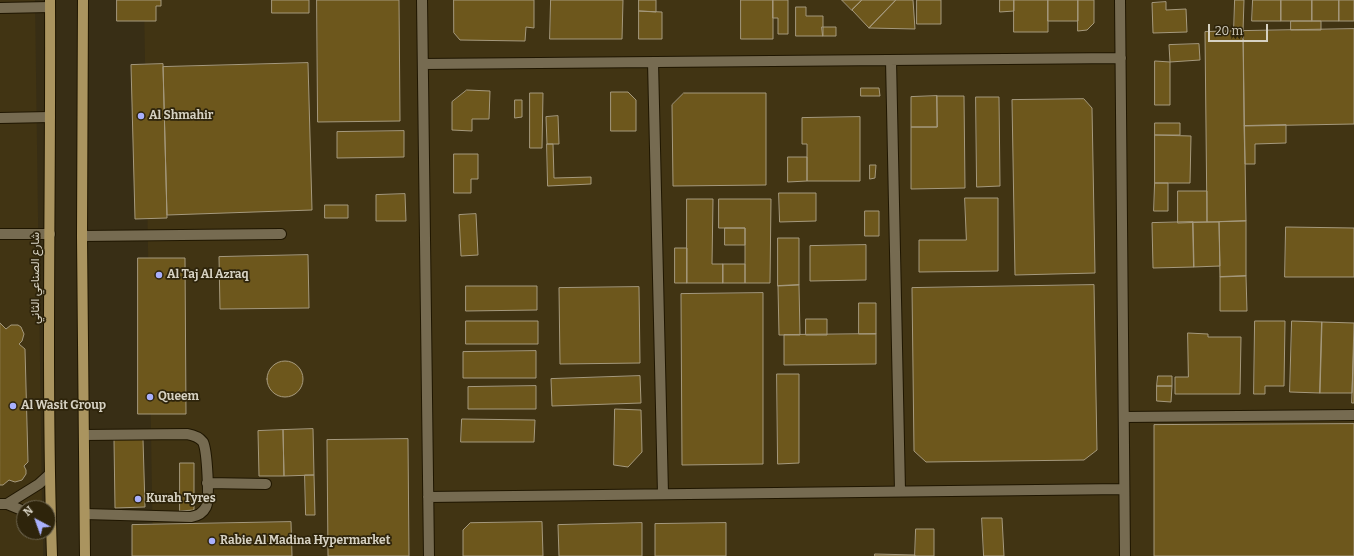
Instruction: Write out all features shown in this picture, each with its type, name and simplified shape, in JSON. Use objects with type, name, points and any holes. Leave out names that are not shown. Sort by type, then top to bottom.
[{"type":"main road","points":[[83,0],[82,236],[86,556]]},
{"type":"main road","name":"شارع الصناعي الثاني","points":[[50,3],[50,500]]},
{"type":"main road","name":"شارع الصناعي الثاني","points":[[51,540],[52,556]]},
{"type":"lane","points":[[422,0],[428,556]]},
{"type":"lane","points":[[1120,0],[1125,556]]},
{"type":"lane","points":[[0,8],[50,3]]},
{"type":"lane","points":[[423,64],[1121,58]]},
{"type":"lane","points":[[892,60],[900,491]]},
{"type":"lane","points":[[653,62],[663,494]]},
{"type":"lane","points":[[0,118],[50,117]]},
{"type":"lane","points":[[0,234],[50,234]]},
{"type":"lane","points":[[82,236],[281,234]]},
{"type":"lane","points":[[1124,417],[1354,415]]},
{"type":"lane","points":[[84,435],[187,434],[196,436],[205,447],[208,483],[207,506],[196,516],[85,514]]},
{"type":"lane","points":[[4,504],[39,484],[50,474]]},
{"type":"lane","points":[[208,483],[266,484]]},
{"type":"lane","points":[[428,497],[1124,488]]},
{"type":"lane","points":[[4,504],[16,508]]},
{"type":"shaded area","points":[[0,0],[35,0],[42,500],[16,500],[16,540],[43,540],[43,556],[0,556]]},
{"type":"shaded area","points":[[144,0],[1354,0],[1354,556],[153,556]]},
{"type":"building","points":[[117,0],[161,0],[161,6],[156,6],[156,21],[117,21]]},
{"type":"building","points":[[272,0],[309,0],[309,13],[272,13]]},
{"type":"building","points":[[317,0],[399,0],[400,121],[318,122]]},
{"type":"building","points":[[454,0],[534,0],[534,28],[526,27],[525,41],[460,40],[454,33]]},
{"type":"building","points":[[551,0],[623,0],[622,39],[550,39]]},
{"type":"building","points":[[639,0],[656,0],[656,12],[639,11]]},
{"type":"building","points":[[741,0],[773,0],[773,39],[741,39]]},
{"type":"building","points":[[773,0],[788,0],[788,34],[778,34],[778,18],[773,18]]},
{"type":"building","points":[[842,0],[862,0],[852,10]]},
{"type":"building","points":[[862,0],[896,0],[869,28],[852,10]]},
{"type":"building","points":[[896,0],[913,0],[915,29],[869,28]]},
{"type":"building","points":[[917,0],[941,0],[941,24],[917,24]]},
{"type":"building","points":[[1000,0],[1014,0],[1014,11],[1000,12]]},
{"type":"building","points":[[1014,0],[1048,0],[1048,32],[1014,32]]},
{"type":"building","points":[[1048,0],[1078,0],[1078,21],[1048,21]]},
{"type":"building","points":[[1078,0],[1094,0],[1094,23],[1087,30],[1078,31]]},
{"type":"building","points":[[1235,0],[1244,0],[1243,31],[1234,31]]},
{"type":"building","points":[[1253,0],[1281,0],[1281,21],[1252,21]]},
{"type":"building","points":[[1281,0],[1312,0],[1312,21],[1281,21]]},
{"type":"building","points":[[1312,0],[1339,0],[1339,21],[1312,21]]},
{"type":"building","points":[[1339,0],[1354,0],[1354,21],[1339,21]]},
{"type":"building","points":[[1166,2],[1166,10],[1186,9],[1187,32],[1153,33],[1152,3]]},
{"type":"building","points":[[796,7],[806,7],[806,16],[823,16],[823,36],[796,36]]},
{"type":"building","points":[[639,11],[662,12],[662,39],[639,39]]},
{"type":"building","points":[[1291,21],[1321,21],[1321,30],[1291,30]]},
{"type":"building","points":[[822,27],[836,27],[836,36],[823,36]]},
{"type":"building","points":[[1354,29],[1354,124],[1244,126],[1243,31]]},
{"type":"building","points":[[1243,31],[1246,221],[1207,222],[1205,32]]},
{"type":"building","points":[[1199,44],[1200,60],[1170,62],[1169,45]]},
{"type":"building","points":[[1155,61],[1170,62],[1170,105],[1155,105]]},
{"type":"building","points":[[308,63],[312,210],[167,215],[163,67]]},
{"type":"building","points":[[163,64],[167,218],[135,219],[131,65]]},
{"type":"building","points":[[861,88],[879,88],[880,96],[861,96]]},
{"type":"building","points":[[467,90],[490,91],[489,119],[472,119],[472,131],[452,130],[452,102]]},
{"type":"building","points":[[611,92],[628,92],[636,100],[636,131],[611,131]]},
{"type":"building","points":[[530,93],[543,93],[542,148],[530,148]]},
{"type":"building","points":[[684,93],[766,93],[766,185],[673,186],[672,105]]},
{"type":"building","points":[[937,96],[937,127],[911,127],[911,97]]},
{"type":"building","points":[[937,96],[964,96],[965,188],[911,189],[911,127],[937,127]]},
{"type":"building","points":[[976,97],[999,97],[1000,186],[977,187]]},
{"type":"building","points":[[1084,99],[1092,108],[1095,273],[1015,275],[1012,100]]},
{"type":"building","points":[[515,100],[522,100],[522,117],[515,118]]},
{"type":"building","points":[[558,116],[559,144],[547,144],[546,117]]},
{"type":"building","points":[[860,117],[860,181],[807,181],[807,144],[802,144],[802,118]]},
{"type":"building","points":[[1155,123],[1180,123],[1180,135],[1155,135]]},
{"type":"building","points":[[1286,125],[1286,143],[1255,144],[1255,164],[1245,164],[1244,126]]},
{"type":"building","points":[[404,131],[404,157],[337,158],[337,132]]},
{"type":"building","points":[[1155,135],[1191,136],[1190,183],[1155,183]]},
{"type":"building","points":[[547,144],[553,144],[554,178],[591,177],[591,184],[548,186]]},
{"type":"building","points":[[454,154],[478,154],[478,179],[471,179],[471,193],[454,193]]},
{"type":"building","points":[[788,157],[807,157],[807,181],[788,182]]},
{"type":"building","points":[[870,165],[876,165],[875,178],[870,179]]},
{"type":"building","points":[[1155,183],[1168,183],[1168,211],[1154,211]]},
{"type":"building","points":[[1178,191],[1207,191],[1207,222],[1178,223]]},
{"type":"building","points":[[779,193],[816,193],[816,221],[780,222]]},
{"type":"building","points":[[405,194],[406,221],[376,221],[376,195]]},
{"type":"building","points":[[965,198],[998,198],[998,271],[919,272],[919,240],[966,240]]},
{"type":"building","points":[[687,199],[713,199],[712,264],[723,264],[723,283],[687,283]]},
{"type":"building","points":[[719,199],[771,199],[770,283],[745,283],[745,228],[719,228]]},
{"type":"building","points":[[325,205],[348,205],[348,218],[325,218]]},
{"type":"building","points":[[865,211],[879,211],[879,236],[865,236]]},
{"type":"building","points":[[476,214],[478,255],[461,256],[459,215]]},
{"type":"building","points":[[1246,221],[1246,276],[1220,277],[1219,222]]},
{"type":"building","points":[[1193,222],[1194,267],[1153,268],[1152,223]]},
{"type":"building","points":[[1193,222],[1219,222],[1220,266],[1194,267]]},
{"type":"building","points":[[1286,227],[1354,228],[1354,277],[1285,277]]},
{"type":"building","points":[[725,228],[745,228],[745,245],[725,245]]},
{"type":"building","points":[[778,238],[799,238],[799,285],[778,286]]},
{"type":"building","points":[[866,245],[866,280],[810,281],[810,246]]},
{"type":"building","points":[[675,248],[687,248],[687,283],[675,283]]},
{"type":"building","points":[[308,255],[309,308],[220,309],[219,257]]},
{"type":"building","points":[[138,258],[185,258],[186,414],[138,414]]},
{"type":"building","points":[[723,264],[745,264],[745,283],[723,283]]},
{"type":"building","points":[[1246,276],[1247,311],[1220,311],[1220,277]]},
{"type":"building","points":[[799,285],[800,335],[779,335],[778,286]]},
{"type":"building","points":[[1094,285],[1097,450],[1084,460],[926,462],[914,451],[912,288]]},
{"type":"building","points":[[466,286],[537,286],[537,310],[466,311]]},
{"type":"building","points":[[639,287],[640,363],[560,364],[559,288]]},
{"type":"building","points":[[763,293],[763,464],[682,465],[681,294]]},
{"type":"building","points":[[859,303],[876,303],[876,334],[859,334]]},
{"type":"building","points":[[806,319],[827,319],[827,335],[806,335]]},
{"type":"building","points":[[466,321],[538,321],[538,344],[466,344]]},
{"type":"building","points":[[1255,321],[1285,321],[1284,386],[1265,386],[1265,394],[1254,394]]},
{"type":"building","points":[[1292,321],[1322,322],[1320,393],[1290,392]]},
{"type":"building","points":[[1322,322],[1354,323],[1352,393],[1320,393]]},
{"type":"building","name":"Al Wasit Group","points":[[0,323],[6,329],[11,325],[18,325],[21,327],[24,334],[22,341],[19,344],[25,349],[28,462],[24,466],[26,474],[22,480],[15,482],[9,480],[3,485],[0,485]]},
{"type":"building","points":[[1188,333],[1208,334],[1208,337],[1241,337],[1240,394],[1175,394],[1175,377],[1188,377]]},
{"type":"building","points":[[876,334],[876,364],[784,365],[784,335]]},
{"type":"building","points":[[1354,342],[1354,403],[1352,403]]},
{"type":"building","points":[[536,351],[536,378],[463,378],[463,352]]},
{"type":"building","points":[[285,361],[298,366],[303,379],[298,392],[285,397],[272,392],[267,379],[272,366]]},
{"type":"building","points":[[777,374],[799,374],[799,463],[778,464]]},
{"type":"building","points":[[640,376],[641,403],[552,406],[551,379]]},
{"type":"building","points":[[1158,376],[1172,376],[1172,386],[1157,386]]},
{"type":"building","points":[[536,386],[536,409],[468,409],[468,387]]},
{"type":"building","points":[[1157,386],[1172,386],[1171,402],[1157,401]]},
{"type":"building","points":[[615,409],[641,410],[642,452],[628,467],[614,465]]},
{"type":"building","points":[[462,419],[535,420],[534,442],[461,442]]},
{"type":"building","points":[[1354,424],[1354,556],[1154,556],[1154,425]]},
{"type":"building","points":[[313,429],[314,475],[284,476],[283,430]]},
{"type":"building","points":[[283,430],[284,476],[259,476],[258,431]]},
{"type":"building","points":[[143,439],[145,507],[115,508],[114,440]]},
{"type":"building","points":[[408,439],[409,556],[328,556],[327,440]]},
{"type":"building","points":[[180,463],[194,463],[194,510],[180,511]]},
{"type":"building","points":[[305,475],[314,475],[315,515],[306,515]]},
{"type":"building","points":[[982,518],[1002,518],[1004,556],[984,556]]},
{"type":"building","name":"Rabie Al Madina Hypermarket","points":[[291,522],[292,556],[132,556],[132,525]]},
{"type":"building","points":[[542,522],[543,556],[463,556],[463,530],[470,523]]},
{"type":"building","points":[[642,523],[642,556],[559,556],[558,525]]},
{"type":"building","points":[[726,523],[726,556],[655,556],[655,524]]},
{"type":"building","points":[[916,529],[934,529],[934,556],[915,556]]},
{"type":"building","points":[[875,554],[915,555],[915,556],[875,556]]},
{"type":"place","name":"Al Shmahir","points":[[141,116]]},
{"type":"place","name":"Al Taj Al Azraq","points":[[159,275]]},
{"type":"place","name":"Queem","points":[[150,397]]},
{"type":"place","name":"Al Wasit Group","points":[[13,406]]},
{"type":"place","name":"Kurah Tyres","points":[[138,499]]},
{"type":"place","name":"Rabie Al Madina Hypermarket","points":[[212,541]]}]
